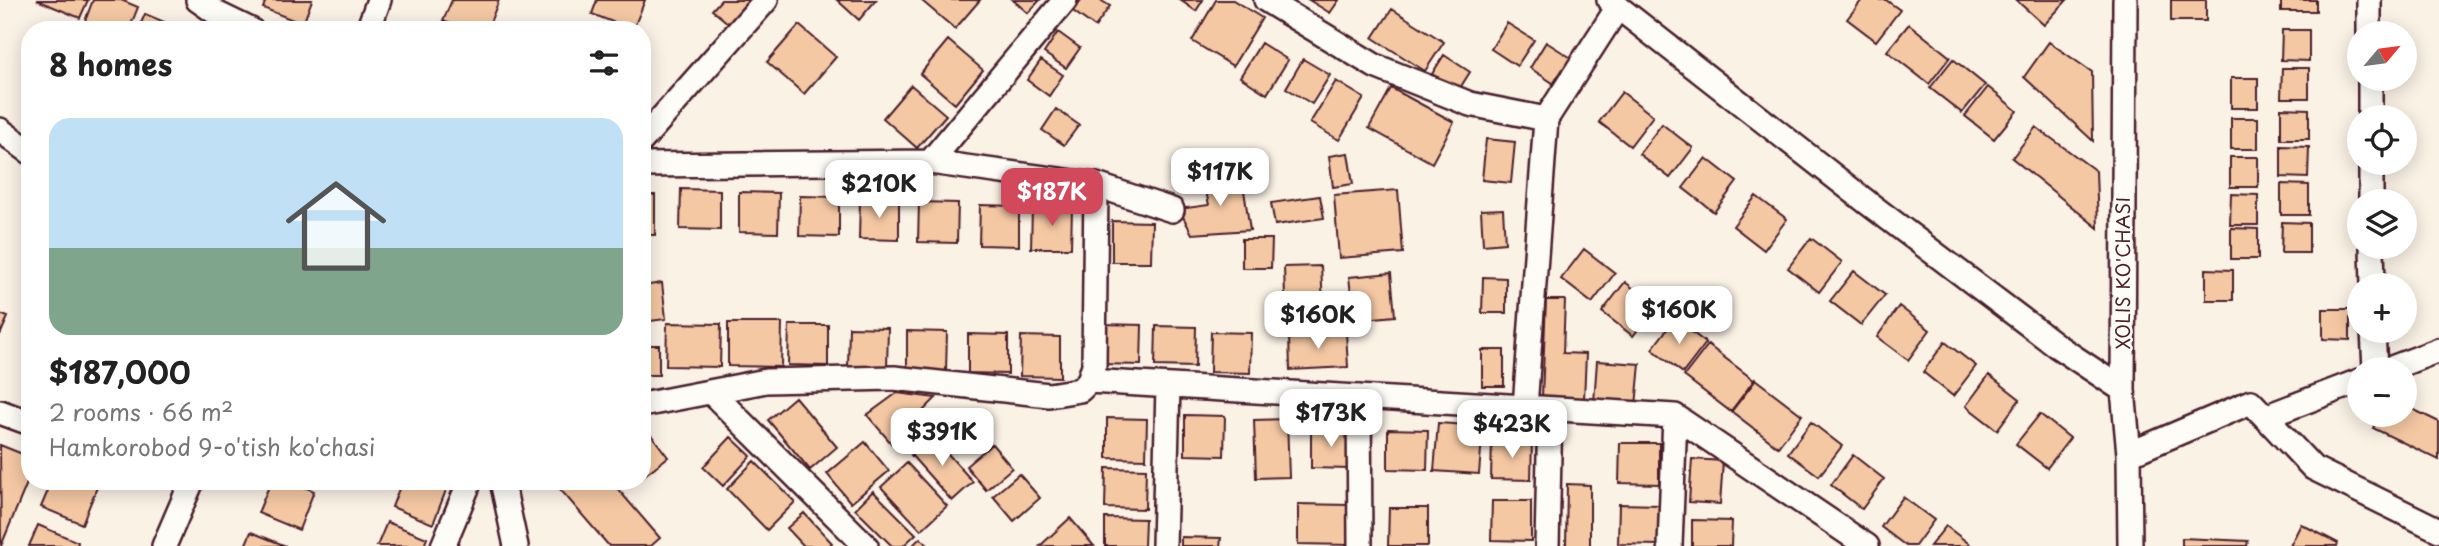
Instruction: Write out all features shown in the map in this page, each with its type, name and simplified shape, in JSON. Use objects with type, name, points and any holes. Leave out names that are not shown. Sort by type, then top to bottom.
[{"type":"street","points":[[198,0],[232,21]]},
{"type":"street","points":[[371,21],[379,0]]},
{"type":"street","points":[[651,130],[766,0]]},
{"type":"street","points":[[930,162],[1065,0]]},
{"type":"street","points":[[1266,0],[1375,66],[1470,104],[1546,119]]},
{"type":"street","name":"XOLIS KO'CHASI","points":[[2124,0],[2123,390],[2129,454],[2130,546]]},
{"type":"street","points":[[2369,0],[2370,21]]},
{"type":"street","points":[[1525,407],[1546,119],[1613,3],[1868,203],[2057,346],[2123,390]]},
{"type":"street","points":[[0,130],[21,145]]},
{"type":"street","points":[[651,165],[930,162],[1096,185],[1172,210]]},
{"type":"street","points":[[651,403],[766,382],[894,378],[1049,395],[1080,390],[1089,381],[1094,365],[1096,185]]},
{"type":"street","points":[[2417,358],[2439,349]]},
{"type":"street","points":[[1089,381],[1675,416],[1867,546]]},
{"type":"street","points":[[1164,546],[1168,386]]},
{"type":"street","points":[[2265,417],[2347,386]]},
{"type":"street","points":[[712,393],[866,546]]},
{"type":"street","points":[[1359,397],[1360,546]]},
{"type":"street","points":[[2129,454],[2251,402],[2313,468],[2439,530]]},
{"type":"street","points":[[1548,546],[1550,409]]},
{"type":"street","points":[[0,412],[21,420]]},
{"type":"street","points":[[1671,546],[1675,416]]},
{"type":"street","points":[[164,546],[186,490]]},
{"type":"street","points":[[443,546],[466,490]]},
{"type":"street","points":[[504,490],[516,546]]},
{"type":"building","points":[[37,0],[88,0],[80,18]]},
{"type":"building","points":[[93,0],[121,0],[138,7],[133,21],[85,21]]},
{"type":"building","points":[[266,0],[312,0],[304,21],[296,21],[263,8]]},
{"type":"building","points":[[452,0],[499,0],[491,21],[443,21]]},
{"type":"building","points":[[597,0],[645,0],[637,21],[610,21],[592,14]]},
{"type":"building","points":[[721,0],[757,0],[734,28],[712,10]]},
{"type":"building","points":[[837,0],[876,0],[859,20]]},
{"type":"building","points":[[923,0],[980,0],[955,29]]},
{"type":"building","points":[[1013,0],[1040,0],[1028,13]]},
{"type":"building","points":[[1081,0],[1100,0],[1110,6],[1095,27],[1073,11]]},
{"type":"building","points":[[1180,0],[1203,0],[1196,11]]},
{"type":"building","points":[[1216,0],[1233,0],[1262,18],[1233,66],[1192,41]]},
{"type":"building","points":[[1309,0],[1339,0],[1330,13]]},
{"type":"building","points":[[1862,0],[1886,0],[1900,10],[1876,41],[1847,19]]},
{"type":"building","points":[[2016,0],[2067,0],[2044,25]]},
{"type":"building","points":[[2171,0],[2206,0],[2206,21],[2171,21]]},
{"type":"building","points":[[2281,0],[2316,0],[2316,11],[2281,11]]},
{"type":"building","points":[[1392,9],[1444,42],[1425,71],[1373,38]]},
{"type":"building","points":[[145,14],[162,21],[142,21]]},
{"type":"building","points":[[1507,23],[1534,40],[1517,66],[1491,49]]},
{"type":"building","points":[[1909,24],[1950,57],[1929,84],[1887,51]]},
{"type":"building","points":[[799,25],[836,57],[804,94],[767,62]]},
{"type":"building","points":[[2282,30],[2309,30],[2309,61],[2281,60]]},
{"type":"building","points":[[1058,32],[1080,48],[1066,68],[1044,53]]},
{"type":"building","points":[[948,40],[983,70],[955,104],[920,74]]},
{"type":"building","points":[[1546,42],[1573,59],[1556,85],[1530,68]]},
{"type":"building","points":[[2049,42],[2092,72],[2093,141],[2024,77]]},
{"type":"building","points":[[1261,43],[1288,60],[1267,94],[1240,77]]},
{"type":"building","points":[[1444,55],[1470,72],[1458,91],[1432,74]]},
{"type":"building","points":[[1303,59],[1330,75],[1312,104],[1286,88]]},
{"type":"building","points":[[1953,59],[1985,85],[1962,113],[1930,88]]},
{"type":"building","points":[[1041,60],[1063,75],[1049,96],[1027,80]]},
{"type":"building","points":[[2282,68],[2309,68],[2309,98],[2281,98]]},
{"type":"building","points":[[2231,78],[2258,78],[2258,108],[2231,108]]},
{"type":"building","points":[[1336,81],[1364,98],[1339,140],[1310,123]]},
{"type":"building","points":[[911,85],[946,115],[917,148],[883,118]]},
{"type":"building","points":[[1988,87],[2017,111],[1994,139],[1965,116]]},
{"type":"building","points":[[1391,88],[1454,122],[1432,163],[1369,128]]},
{"type":"building","points":[[1622,92],[1653,116],[1630,146],[1599,122]]},
{"type":"building","points":[[2281,108],[2309,109],[2309,139],[2281,139]]},
{"type":"building","points":[[1056,109],[1079,125],[1064,145],[1042,130]]},
{"type":"building","points":[[2231,118],[2258,118],[2258,149],[2231,149]]},
{"type":"building","points":[[1662,124],[1693,148],[1670,178],[1639,154]]},
{"type":"building","points":[[2036,127],[2096,171],[2098,228],[2012,158]]},
{"type":"building","points":[[1486,139],[1515,142],[1511,183],[1482,180]]},
{"type":"building","points":[[2281,146],[2309,147],[2308,178],[2281,177]]},
{"type":"building","points":[[1348,153],[1353,184],[1333,187],[1329,156]]},
{"type":"building","points":[[2230,157],[2258,157],[2258,187],[2230,187]]},
{"type":"building","points":[[1706,158],[1737,182],[1714,212],[1683,188]]},
{"type":"building","points":[[1242,177],[1250,230],[1192,234],[1179,209],[1209,205],[1203,178]]},
{"type":"building","points":[[2281,184],[2309,185],[2309,215],[2281,215]]},
{"type":"building","points":[[681,189],[720,190],[720,230],[680,229]]},
{"type":"building","points":[[1398,190],[1403,253],[1339,258],[1334,195]]},
{"type":"building","points":[[739,192],[779,193],[778,233],[739,232]]},
{"type":"building","points":[[2231,194],[2258,195],[2258,225],[2230,225]]},
{"type":"building","points":[[651,195],[655,195],[655,235],[651,235]]},
{"type":"building","points":[[800,196],[839,197],[839,237],[799,236]]},
{"type":"building","points":[[1320,196],[1324,218],[1275,225],[1271,203]]},
{"type":"building","points":[[1756,196],[1787,219],[1764,250],[1733,226]]},
{"type":"building","points":[[860,199],[899,200],[899,240],[859,239]]},
{"type":"building","points":[[919,202],[958,203],[957,243],[918,242]]},
{"type":"building","points":[[980,205],[1019,206],[1019,246],[979,245]]},
{"type":"building","points":[[1032,208],[1072,208],[1071,248],[1031,248]]},
{"type":"building","points":[[1503,209],[1505,243],[1483,245],[1481,210]]},
{"type":"building","points":[[1112,221],[1152,222],[1151,262],[1112,262]]},
{"type":"building","points":[[2282,222],[2309,223],[2309,253],[2281,253]]},
{"type":"building","points":[[2231,228],[2258,229],[2258,259],[2231,259]]},
{"type":"building","points":[[1811,238],[1842,262],[1819,292],[1788,268]]},
{"type":"building","points":[[1242,239],[1272,239],[1271,268],[1242,268]]},
{"type":"building","points":[[1584,249],[1615,273],[1592,303],[1561,279]]},
{"type":"building","points":[[1321,266],[1324,326],[1286,327],[1284,267]]},
{"type":"building","points":[[2206,269],[2233,270],[2233,300],[2206,300]]},
{"type":"building","points":[[1854,271],[1885,295],[1861,325],[1830,301]]},
{"type":"building","points":[[1391,273],[1395,316],[1354,320],[1349,277]]},
{"type":"building","points":[[1483,277],[1506,278],[1506,313],[1482,313]]},
{"type":"building","points":[[1625,282],[1656,306],[1633,336],[1602,312]]},
{"type":"building","points":[[662,283],[666,319],[651,321],[651,285]]},
{"type":"building","points":[[1546,300],[1565,300],[1563,353],[1586,354],[1584,399],[1542,397]]},
{"type":"building","points":[[1899,306],[1930,330],[1908,360],[1877,337]]},
{"type":"building","points":[[2323,309],[2347,309],[2347,340],[2323,339]]},
{"type":"building","points":[[0,314],[8,317],[0,335]]},
{"type":"building","points":[[1675,319],[1706,343],[1683,373],[1652,349]]},
{"type":"building","points":[[667,323],[721,324],[720,367],[666,366]]},
{"type":"building","points":[[728,323],[782,323],[781,367],[728,366]]},
{"type":"building","points":[[1102,324],[1142,325],[1141,365],[1101,364]]},
{"type":"building","points":[[789,325],[828,325],[828,366],[788,365]]},
{"type":"building","points":[[1156,326],[1196,327],[1195,367],[1155,366]]},
{"type":"building","points":[[849,327],[888,328],[887,368],[848,367]]},
{"type":"building","points":[[907,331],[947,332],[946,372],[907,371]]},
{"type":"building","points":[[1211,332],[1251,333],[1250,373],[1210,372]]},
{"type":"building","points":[[1346,332],[1348,367],[1290,370],[1289,335]]},
{"type":"building","points":[[968,334],[1008,335],[1008,374],[968,373]]},
{"type":"building","points":[[1021,336],[1060,337],[1060,377],[1020,376]]},
{"type":"building","points":[[1945,342],[1976,366],[1953,396],[1923,372]]},
{"type":"building","points":[[651,345],[659,345],[659,375],[651,375]]},
{"type":"building","points":[[1708,345],[1755,381],[1731,412],[1684,376]]},
{"type":"building","points":[[1482,350],[1504,350],[1504,386],[1482,386]]},
{"type":"building","points":[[1597,361],[1640,364],[1636,406],[1594,402]]},
{"type":"building","points":[[1989,375],[2020,399],[1997,430],[1966,406]]},
{"type":"building","points":[[1755,379],[1802,415],[1778,447],[1731,411]]},
{"type":"building","points":[[897,393],[936,398],[891,443],[867,415]]},
{"type":"building","points":[[795,397],[837,447],[810,470],[768,420]]},
{"type":"building","points":[[2417,411],[2439,422],[2439,460],[2373,428],[2417,427]]},
{"type":"building","points":[[2040,414],[2070,438],[2047,468],[2016,444]]},
{"type":"building","points":[[1185,415],[1225,416],[1224,456],[1185,455]]},
{"type":"building","points":[[1107,418],[1147,419],[1146,459],[1107,458]]},
{"type":"building","points":[[1287,419],[1289,477],[1256,478],[1254,420]]},
{"type":"building","points":[[1811,422],[1842,446],[1819,476],[1788,453]]},
{"type":"building","points":[[1438,423],[1483,426],[1479,474],[1434,471]]},
{"type":"building","points":[[1311,429],[1351,429],[1350,469],[1311,468]]},
{"type":"building","points":[[1388,429],[1428,430],[1427,470],[1388,469]]},
{"type":"building","points":[[651,435],[668,457],[651,470]]},
{"type":"building","points":[[932,436],[973,482],[952,501],[911,455]]},
{"type":"building","points":[[731,437],[751,456],[723,486],[703,467]]},
{"type":"building","points":[[1492,439],[1532,440],[1531,480],[1491,479]]},
{"type":"building","points":[[865,442],[889,471],[851,503],[827,474]]},
{"type":"building","points":[[1620,443],[1659,443],[1659,484],[1619,483]]},
{"type":"building","points":[[992,444],[1012,468],[986,490],[966,466]]},
{"type":"building","points":[[0,445],[21,453],[21,490],[24,490],[1,546]]},
{"type":"building","points":[[1853,455],[1884,479],[1862,509],[1831,485]]},
{"type":"building","points":[[1692,459],[1723,461],[1720,504],[1689,502]]},
{"type":"building","points":[[754,461],[795,502],[767,530],[727,489]]},
{"type":"building","points":[[907,463],[947,506],[921,530],[881,487]]},
{"type":"building","points":[[1106,468],[1146,469],[1145,509],[1105,508]]},
{"type":"building","points":[[1019,474],[1040,498],[1014,521],[993,496]]},
{"type":"building","points":[[1567,484],[1590,485],[1590,546],[1566,546]]},
{"type":"building","points":[[48,490],[96,490],[82,524],[41,507]]},
{"type":"building","points":[[267,490],[314,491],[299,530],[258,513]]},
{"type":"building","points":[[399,490],[446,490],[433,524],[392,507]]},
{"type":"building","points":[[561,490],[619,490],[660,538],[651,546],[609,546]]},
{"type":"building","points":[[873,491],[916,534],[903,546],[892,546],[855,509]]},
{"type":"building","points":[[1903,497],[1934,520],[1915,546],[1906,546],[1881,527]]},
{"type":"building","points":[[1492,501],[1531,501],[1531,541],[1491,540]]},
{"type":"building","points":[[1298,504],[1349,505],[1349,545],[1298,544]]},
{"type":"building","points":[[1619,504],[1659,505],[1658,545],[1618,544]]},
{"type":"building","points":[[1389,508],[1428,508],[1428,546],[1388,546]]},
{"type":"building","points":[[804,513],[832,543],[829,546],[804,546],[787,528]]},
{"type":"building","points":[[1070,518],[1094,546],[1040,546]]},
{"type":"building","points":[[1105,518],[1145,519],[1144,546],[1105,546]]},
{"type":"building","points":[[1692,520],[1732,521],[1731,546],[1692,546]]},
{"type":"building","points":[[387,522],[427,538],[424,546],[377,546]]},
{"type":"building","points":[[2301,524],[2338,543],[2337,546],[2290,546]]},
{"type":"building","points":[[38,525],[78,542],[77,546],[29,546]]},
{"type":"building","points":[[1946,526],[1972,546],[1930,546]]},
{"type":"building","points":[[251,532],[286,546],[245,546]]},
{"type":"building","points":[[1181,537],[1221,538],[1220,546],[1181,546]]},
{"type":"building","points":[[920,538],[929,546],[912,546]]},
{"type":"building","points":[[2182,538],[2248,541],[2247,546],[2182,546]]}]
